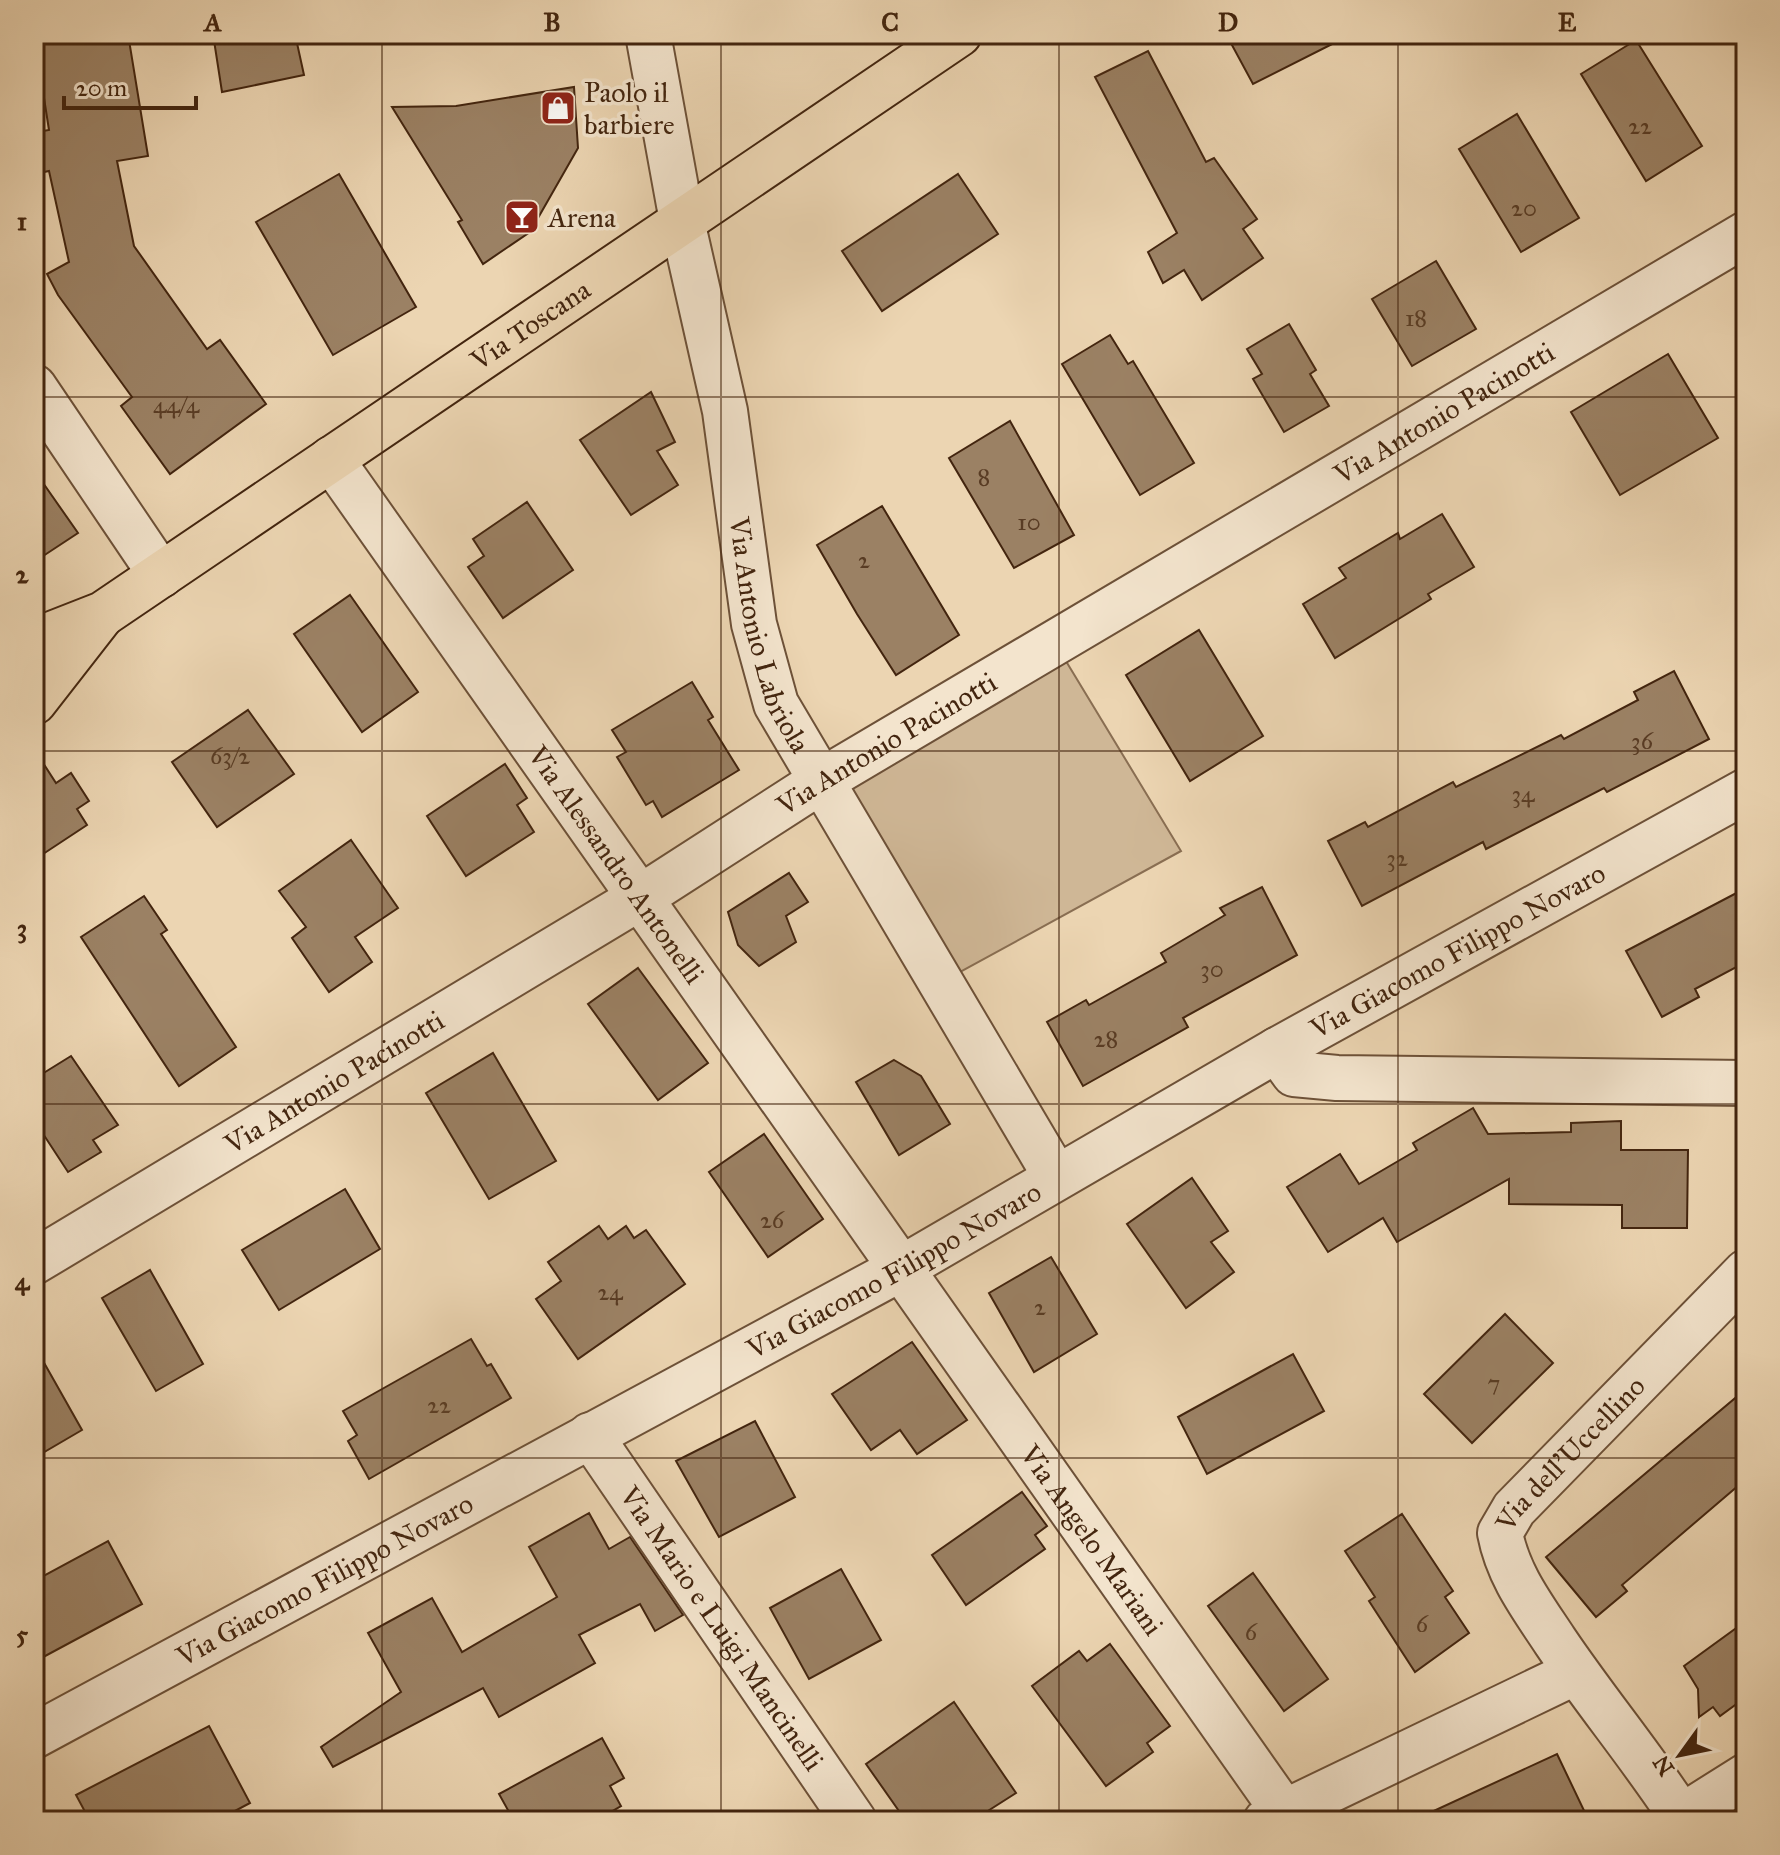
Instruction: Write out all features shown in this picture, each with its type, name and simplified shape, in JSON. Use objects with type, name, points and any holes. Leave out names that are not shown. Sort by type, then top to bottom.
[{"type":"main road","name":"Via Toscana","points":[[34,641],[103,614],[959,34]]},
{"type":"main road","name":"Via Toscana","points":[[34,702],[103,614]]},
{"type":"street","name":"Via Antonio Labriola","points":[[648,34],[682,221],[725,411],[754,624],[776,704],[1056,1177]]},
{"type":"street","name":"Via Antonio Pacinotti","points":[[34,1262],[641,897],[821,781],[1746,234]]},
{"type":"street","points":[[34,387],[161,575]]},
{"type":"street","name":"Via Alessandro Antonelli","points":[[331,459],[902,1268]]},
{"type":"street","name":"Via Giacomo Filippo Novaro","points":[[34,1736],[902,1268],[1277,1050],[1746,791]]},
{"type":"street","points":[[1277,1050],[1294,1074],[1337,1078],[1746,1083]]},
{"type":"street","name":"Via Angelo Mariani","points":[[902,1268],[1275,1816]]},
{"type":"street","name":"Via dell'Uccellino","points":[[1746,1272],[1514,1509],[1500,1533],[1505,1560],[1523,1593],[1683,1819],[1746,1776]]},
{"type":"street","name":"Via Mario e Luigi Mancinelli","points":[[590,1435],[854,1821]]},
{"type":"street","points":[[1275,1816],[1576,1672]]},
{"type":"shaded area","points":[[1055,643],[1181,851],[940,983],[821,781]]},
{"type":"building","points":[[34,34],[128,34],[148,156],[117,161],[134,246],[207,349],[220,340],[266,404],[170,474],[121,406],[132,397],[58,295],[47,274],[69,262],[49,171],[44,172],[37,132],[49,130]]},
{"type":"building","points":[[213,34],[295,34],[304,75],[222,92]]},
{"type":"building","points":[[1226,34],[1352,34],[1253,84]]},
{"type":"building","points":[[1636,40],[1702,146],[1646,181],[1581,74]]},
{"type":"building","points":[[1148,51],[1206,162],[1214,158],[1257,219],[1243,229],[1263,258],[1202,300],[1184,270],[1163,283],[1148,252],[1177,233],[1095,77]]},
{"type":"building","points":[[574,87],[578,148],[530,232],[483,264],[458,222],[462,220],[392,107],[456,106]]},
{"type":"building","points":[[1517,114],[1579,218],[1521,252],[1459,149]]},
{"type":"building","points":[[339,174],[416,307],[333,355],[256,222]]},
{"type":"building","points":[[958,174],[998,234],[882,311],[842,251]]},
{"type":"building","points":[[1436,261],[1476,329],[1412,366],[1372,299]]},
{"type":"building","points":[[1289,324],[1316,370],[1310,374],[1329,406],[1284,432],[1253,379],[1262,374],[1247,349]]},
{"type":"building","points":[[1110,335],[1128,364],[1133,361],[1194,463],[1140,495],[1062,364]]},
{"type":"building","points":[[1668,354],[1718,438],[1620,495],[1571,412]]},
{"type":"building","points":[[651,392],[675,442],[657,451],[678,485],[631,515],[580,440]]},
{"type":"building","points":[[1010,421],[1074,535],[1014,568],[949,458]]},
{"type":"building","points":[[34,470],[78,533],[34,562]]},
{"type":"building","points":[[527,502],[573,570],[503,618],[468,567],[484,556],[473,539]]},
{"type":"building","points":[[882,506],[959,635],[896,675],[817,545]]},
{"type":"building","points":[[1442,514],[1474,567],[1428,594],[1431,599],[1335,658],[1303,604],[1346,578],[1339,568],[1398,533],[1400,539]]},
{"type":"building","points":[[350,595],[418,692],[362,732],[294,634]]},
{"type":"building","points":[[1199,630],[1263,736],[1190,781],[1126,675]]},
{"type":"building","points":[[1674,671],[1709,739],[1607,792],[1604,788],[1486,849],[1483,842],[1362,906],[1328,841],[1365,822],[1368,827],[1453,782],[1456,787],[1561,735],[1564,739],[1638,700],[1634,692]]},
{"type":"building","points":[[692,682],[713,717],[708,720],[739,770],[662,817],[653,801],[646,805],[617,757],[626,752],[612,730]]},
{"type":"building","points":[[248,710],[294,774],[217,827],[172,762]]},
{"type":"building","points":[[34,749],[56,783],[71,773],[89,801],[77,809],[87,825],[34,860]]},
{"type":"building","points":[[505,764],[527,798],[517,805],[534,832],[466,876],[427,816]]},
{"type":"building","points":[[351,840],[398,908],[355,937],[372,962],[329,992],[292,938],[306,927],[279,891]]},
{"type":"building","points":[[789,873],[808,902],[786,916],[796,942],[759,966],[738,945],[728,912]]},
{"type":"building","points":[[1262,887],[1297,955],[1183,1018],[1188,1027],[1083,1086],[1047,1022],[1086,1000],[1089,1005],[1166,962],[1161,953],[1225,915],[1220,908]]},
{"type":"building","points":[[1746,888],[1746,962],[1695,989],[1699,997],[1662,1017],[1626,951]]},
{"type":"building","points":[[144,896],[167,930],[161,934],[236,1047],[179,1086],[81,937]]},
{"type":"building","points":[[638,968],[708,1063],[658,1100],[588,1004]]},
{"type":"building","points":[[493,1053],[556,1161],[489,1199],[426,1093]]},
{"type":"building","points":[[71,1056],[118,1125],[93,1140],[101,1152],[68,1172],[34,1120],[34,1079]]},
{"type":"building","points":[[894,1060],[921,1076],[950,1124],[899,1155],[856,1082]]},
{"type":"building","points":[[1473,1108],[1488,1134],[1571,1132],[1571,1123],[1621,1121],[1621,1150],[1688,1150],[1687,1228],[1622,1228],[1622,1205],[1509,1204],[1509,1179],[1397,1242],[1383,1218],[1328,1252],[1287,1187],[1340,1154],[1359,1184],[1417,1150],[1413,1143]]},
{"type":"building","points":[[764,1134],[823,1219],[768,1257],[709,1172]]},
{"type":"building","points":[[1192,1178],[1228,1231],[1211,1242],[1234,1272],[1186,1308],[1127,1224]]},
{"type":"building","points":[[345,1189],[380,1249],[279,1310],[242,1250]]},
{"type":"building","points":[[599,1226],[608,1239],[626,1226],[634,1238],[646,1230],[685,1284],[578,1359],[536,1299],[561,1281],[548,1262]]},
{"type":"building","points":[[1051,1257],[1097,1334],[1034,1372],[989,1293]]},
{"type":"building","points":[[150,1270],[203,1364],[156,1391],[102,1298]]},
{"type":"building","points":[[1505,1314],[1553,1363],[1472,1443],[1424,1394]]},
{"type":"building","points":[[471,1339],[487,1366],[491,1364],[511,1398],[369,1479],[348,1441],[357,1435],[343,1411]]},
{"type":"building","points":[[912,1342],[967,1420],[917,1454],[900,1430],[871,1450],[832,1394]]},
{"type":"building","points":[[34,1345],[82,1430],[34,1458]]},
{"type":"building","points":[[1293,1354],[1324,1411],[1207,1474],[1178,1417]]},
{"type":"building","points":[[1746,1389],[1746,1479],[1622,1585],[1627,1591],[1596,1617],[1546,1557]]},
{"type":"building","points":[[755,1421],[795,1497],[719,1537],[676,1461]]},
{"type":"building","points":[[1022,1492],[1047,1526],[1035,1535],[1045,1549],[966,1605],[932,1555]]},
{"type":"building","points":[[589,1513],[609,1549],[630,1537],[683,1615],[655,1631],[640,1604],[579,1635],[595,1663],[499,1717],[483,1688],[333,1767],[321,1747],[401,1692],[368,1633],[432,1598],[462,1652],[557,1597],[529,1547]]},
{"type":"building","points":[[1402,1514],[1453,1591],[1445,1597],[1469,1633],[1415,1672],[1369,1601],[1375,1597],[1345,1551]]},
{"type":"building","points":[[108,1541],[142,1604],[34,1662],[34,1581]]},
{"type":"building","points":[[841,1569],[881,1640],[809,1679],[770,1608]]},
{"type":"building","points":[[1253,1573],[1328,1679],[1284,1711],[1208,1606]]},
{"type":"building","points":[[1746,1621],[1746,1697],[1720,1716],[1713,1707],[1699,1717],[1698,1689],[1684,1666]]},
{"type":"building","points":[[1110,1644],[1170,1726],[1147,1743],[1153,1752],[1106,1786],[1032,1686],[1079,1651],[1087,1661]]},
{"type":"building","points":[[954,1702],[1016,1793],[972,1821],[906,1821],[866,1764]]},
{"type":"building","points":[[209,1726],[250,1803],[216,1821],[90,1821],[76,1795]]},
{"type":"building","points":[[602,1738],[624,1778],[610,1786],[621,1806],[595,1821],[514,1821],[499,1794]]},
{"type":"building","points":[[1557,1754],[1589,1821],[1412,1821]]},
{"type":"place","name":"Paolo il barbiere","points":[[558,108]]},
{"type":"place","name":"Arena","points":[[522,217]]}]
